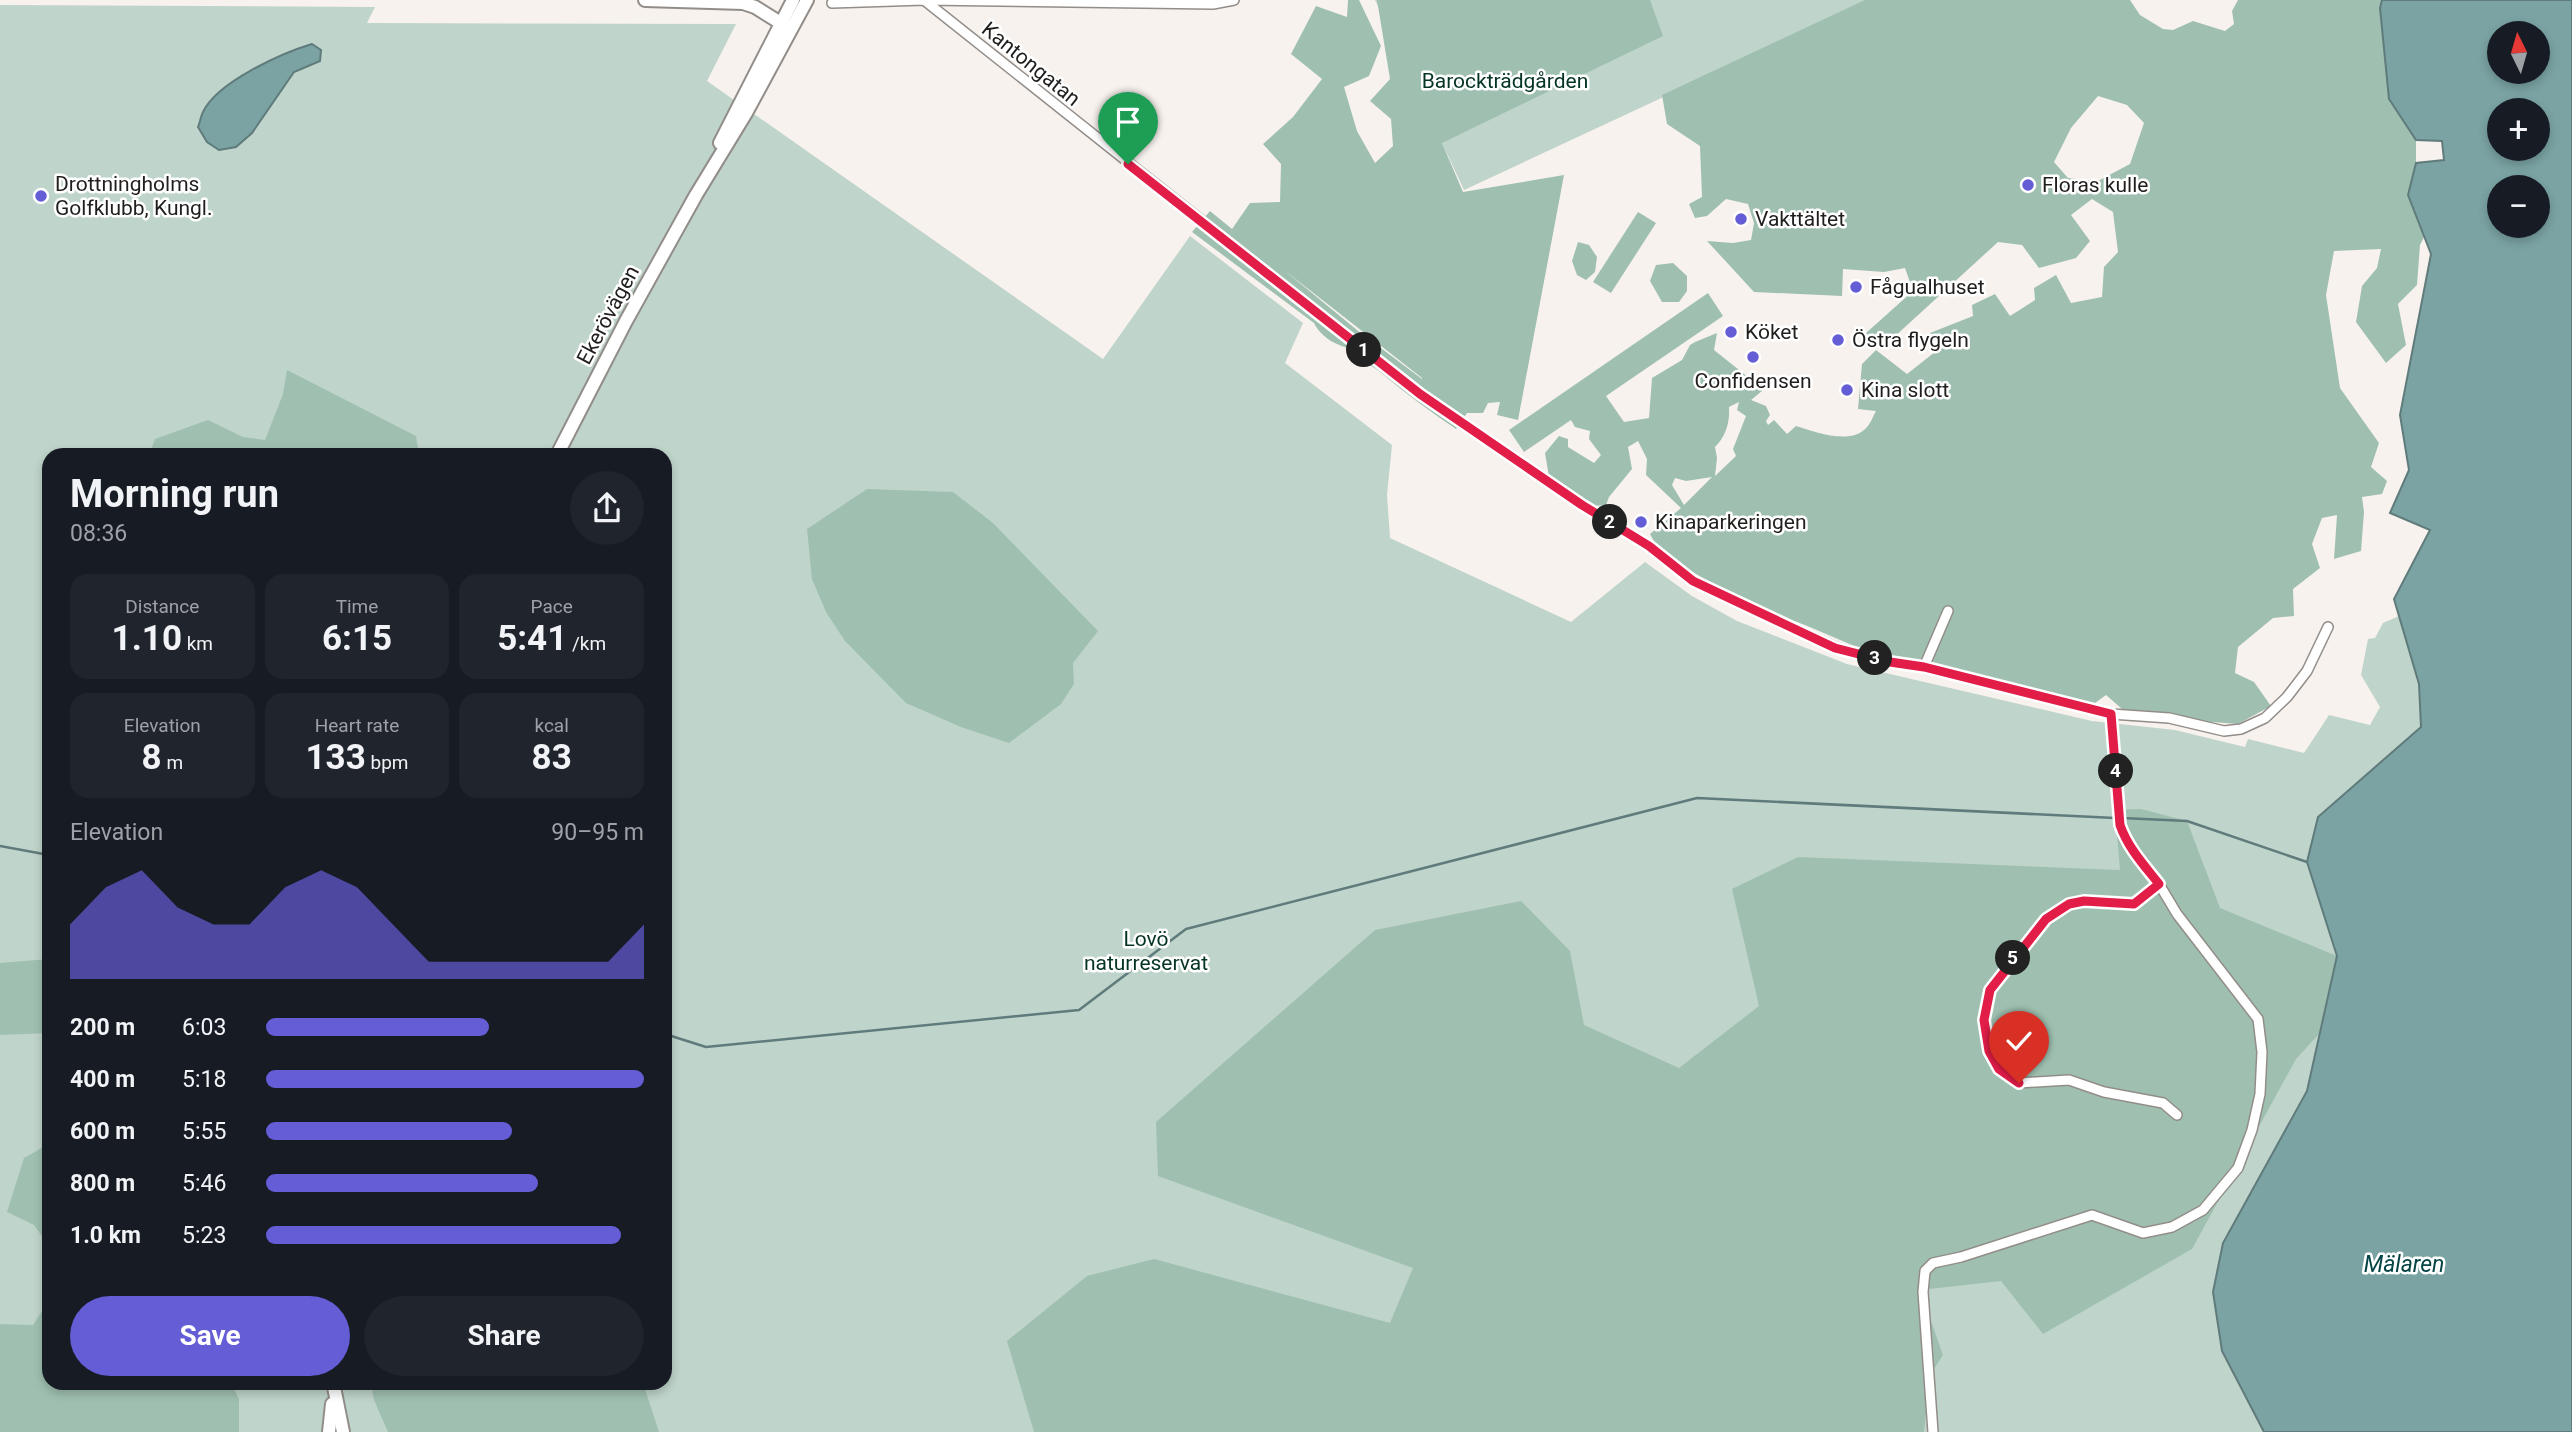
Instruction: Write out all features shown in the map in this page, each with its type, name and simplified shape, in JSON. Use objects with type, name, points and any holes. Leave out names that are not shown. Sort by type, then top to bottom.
[{"type":"main road","points":[[645,0],[743,3],[755,7],[786,26]]},
{"type":"main road","name":"Ekerövägen","points":[[561,448],[696,194],[746,113],[786,26],[793,0]]},
{"type":"main road","name":"Ekerövägen","points":[[786,26],[807,0]]},
{"type":"main road","points":[[329,1432],[332,1390]]},
{"type":"main road","points":[[334,1390],[343,1432]]},
{"type":"street","points":[[832,3],[924,0],[1213,4],[1234,0]]},
{"type":"street","name":"Kantongatan","points":[[924,0],[1420,394],[1582,505],[1649,546],[1693,581],[1835,648],[1890,662],[1924,667],[2111,714],[2169,718],[2224,731],[2241,729],[2265,718],[2287,697],[2307,671],[2328,627]]},
{"type":"street","points":[[1924,667],[1948,611]]},
{"type":"street","points":[[1933,1432],[1923,1292],[1924,1271],[1933,1263],[1961,1257],[2092,1215],[2143,1233],[2172,1227],[2203,1210],[2238,1168],[2252,1130],[2260,1094],[2262,1052],[2258,1019],[2177,914],[2159,884],[2124,838],[2120,825],[2111,714]]},
{"type":"street","points":[[2159,884],[2134,904],[2077,902],[2046,919],[1990,990],[1984,1020],[1989,1051],[1999,1069],[2019,1083],[2068,1080],[2104,1092],[2163,1103],[2177,1115]]},
{"type":"green space","points":[[1348,0],[1359,0],[1381,46],[1369,76],[1344,87],[1357,131],[1375,163],[1393,146],[1391,119],[1370,101],[1390,79],[1377,0],[1650,0],[1663,36],[1442,143],[1463,192],[1564,175],[1518,420],[1497,415],[1500,402],[1488,403],[1483,413],[1467,413],[1456,429],[1365,362],[1354,349],[1337,344],[1326,337],[1314,323],[1192,232],[1210,211],[1232,229],[1250,203],[1280,202],[1281,164],[1263,144],[1293,117],[1322,79],[1291,54],[1316,6],[1347,17]],"holes":[[[1284,270],[1422,378],[1357,330]]]},
{"type":"green space","name":"Barockträdgården","points":[[1375,0],[1872,0],[1464,190]]},
{"type":"green space","points":[[1865,0],[2130,0],[2140,15],[2163,29],[2173,30],[2193,21],[2225,31],[2234,24],[2232,11],[2238,0],[2382,0],[2380,8],[2389,99],[2416,140],[2416,163],[2408,195],[2424,237],[2420,245],[2417,285],[2398,304],[2406,345],[2386,363],[2356,322],[2362,286],[2377,268],[2381,249],[2334,251],[2326,295],[2340,388],[2379,443],[2371,467],[2387,481],[2382,494],[2362,497],[2364,512],[2361,551],[2334,559],[2337,515],[2322,518],[2312,544],[2320,568],[2293,589],[2294,616],[2273,618],[2238,647],[2235,673],[2254,682],[2271,706],[2238,724],[2199,721],[2122,709],[2106,695],[2091,706],[1961,671],[1866,651],[1749,605],[1684,567],[1664,560],[1650,534],[1681,508],[1646,475],[1647,459],[1638,441],[1628,447],[1632,469],[1609,497],[1606,505],[1592,506],[1549,477],[1545,453],[1559,436],[1568,439],[1568,447],[1594,463],[1601,455],[1589,439],[1590,431],[1575,427],[1571,420],[1524,452],[1509,430],[1708,293],[1723,316],[1606,396],[1624,422],[1649,418],[1652,378],[1682,360],[1690,345],[1717,333],[1714,350],[1748,377],[1764,379],[1762,391],[1751,400],[1766,406],[1770,415],[1766,421],[1768,425],[1774,420],[1787,434],[1796,426],[1833,436],[1852,436],[1867,427],[1876,411],[1858,409],[1862,364],[1876,350],[1907,374],[1940,348],[1930,333],[1973,316],[1972,305],[1995,294],[2010,316],[2035,300],[2034,288],[2056,275],[2071,303],[2102,297],[2104,267],[2118,252],[2113,212],[2092,199],[2071,215],[2090,241],[2076,258],[2039,268],[2022,245],[1998,242],[1881,349],[1866,333],[1913,291],[1905,268],[1884,272],[1843,269],[1842,296],[1754,292],[1707,241],[1733,243],[1751,240],[1754,223],[1748,204],[1726,199],[1707,216],[1695,218],[1689,204],[1702,197],[1700,146],[1667,124],[1662,95]],"holes":[[[2098,96],[2127,105],[2144,123],[2130,164],[2098,181],[2068,178],[2054,162],[2071,128]],[[1739,402],[1737,410],[1746,416],[1733,449],[1736,456],[1715,476],[1715,447],[1727,428],[1729,407]],[[1712,477],[1684,505],[1672,485],[1675,478],[1686,481]]]},
{"type":"green space","name":"Lovö naturreservat","points":[[2572,0],[2572,1432],[0,1432],[0,5],[375,7],[367,23],[736,24],[707,81],[1103,359],[1190,236],[1303,323],[1285,363],[1392,445],[1387,495],[1390,538],[1571,622],[1645,562],[1692,596],[1737,621],[1847,664],[2092,721],[2175,730],[2245,747],[2248,739],[2304,753],[2329,715],[2370,725],[2380,707],[2361,675],[2368,639],[2375,638],[2383,623],[2399,616],[2419,684],[2421,727],[2365,776],[2422,765],[2535,238],[2550,238],[2550,175],[2538,175],[2538,161],[2550,161],[2550,98],[2538,98],[2538,84],[2550,84],[2550,21]]},
{"type":"green space","points":[[1638,212],[1656,223],[1611,293],[1593,282]]},
{"type":"green space","points":[[1578,242],[1589,245],[1597,257],[1595,272],[1586,280],[1577,275],[1572,261]]},
{"type":"green space","points":[[1673,263],[1687,276],[1687,291],[1679,302],[1662,302],[1650,281],[1656,265]]},
{"type":"green space","points":[[287,370],[416,436],[418,448],[152,448],[155,439],[208,420],[243,437],[265,440],[283,394]]},
{"type":"green space","points":[[867,489],[953,492],[993,523],[1098,631],[1073,663],[1074,684],[1061,704],[1009,743],[961,727],[906,703],[845,641],[826,612],[812,579],[807,529]]},
{"type":"green space","points":[[2141,809],[2187,821],[2220,908],[2337,956],[2319,1034],[2296,1059],[2192,1249],[2043,1334],[2001,1281],[1920,1290],[1943,1355],[1930,1375],[1924,1432],[1034,1432],[1007,1341],[1087,1276],[1154,1259],[1390,1323],[1413,1268],[1158,1176],[1156,1122],[1375,930],[1521,901],[1570,951],[1584,1025],[1679,1068],[1759,1006],[1732,889],[1798,857],[2120,870],[2115,810]]},
{"type":"green space","points":[[42,960],[42,1033],[0,1035],[0,963]]},
{"type":"green space","points":[[42,1147],[42,1236],[34,1225],[7,1212],[24,1158]]},
{"type":"green space","points":[[42,1311],[42,1390],[234,1390],[239,1399],[239,1432],[0,1432],[0,1324],[33,1325]]},
{"type":"green space","points":[[372,1390],[645,1390],[659,1432],[388,1432]]},
{"type":"water","name":"Mälaren","points":[[2382,0],[2572,0],[2572,1432],[2264,1432],[2222,1351],[2213,1292],[2223,1243],[2307,1091],[2337,956],[2307,862],[2318,817],[2421,727],[2419,684],[2394,599],[2430,530],[2390,513],[2409,470],[2400,415],[2431,254],[2408,195],[2416,163],[2444,160],[2442,141],[2416,140],[2389,99],[2380,8]]},
{"type":"water","points":[[312,44],[321,50],[320,61],[294,72],[252,133],[236,147],[219,150],[207,142],[198,127],[210,101],[252,70]]},
{"type":"waterway","points":[[672,1036],[706,1047],[1079,1010],[1186,929],[1697,798],[2115,818]]},
{"type":"waterway","points":[[2122,818],[2187,821],[2307,862]]},
{"type":"waterway","points":[[0,846],[42,854]]},
{"type":"place","name":"Floras kulle","points":[[2028,185]]},
{"type":"place","name":"Drottningholms Golfklubb, Kungl.","points":[[41,196]]},
{"type":"place","name":"Vakttältet","points":[[1741,219]]},
{"type":"place","name":"Fågualhuset","points":[[1856,287]]},
{"type":"place","name":"Köket","points":[[1731,332]]},
{"type":"place","name":"Östra flygeln","points":[[1838,340]]},
{"type":"place","name":"Confidensen","points":[[1753,357]]},
{"type":"place","name":"Kina slott","points":[[1847,390]]},
{"type":"place","name":"Kinaparkeringen","points":[[1641,522]]},
{"type":"route","points":[[1128,164],[1420,394],[1582,505],[1649,546],[1693,581],[1835,648],[1890,662],[1924,667],[2111,714],[2120,825],[2124,838],[2159,884],[2134,904],[2084,901],[2069,904],[2046,919],[2014,956],[1990,990],[1984,1020],[1989,1051],[1999,1069],[2019,1083]]}]
